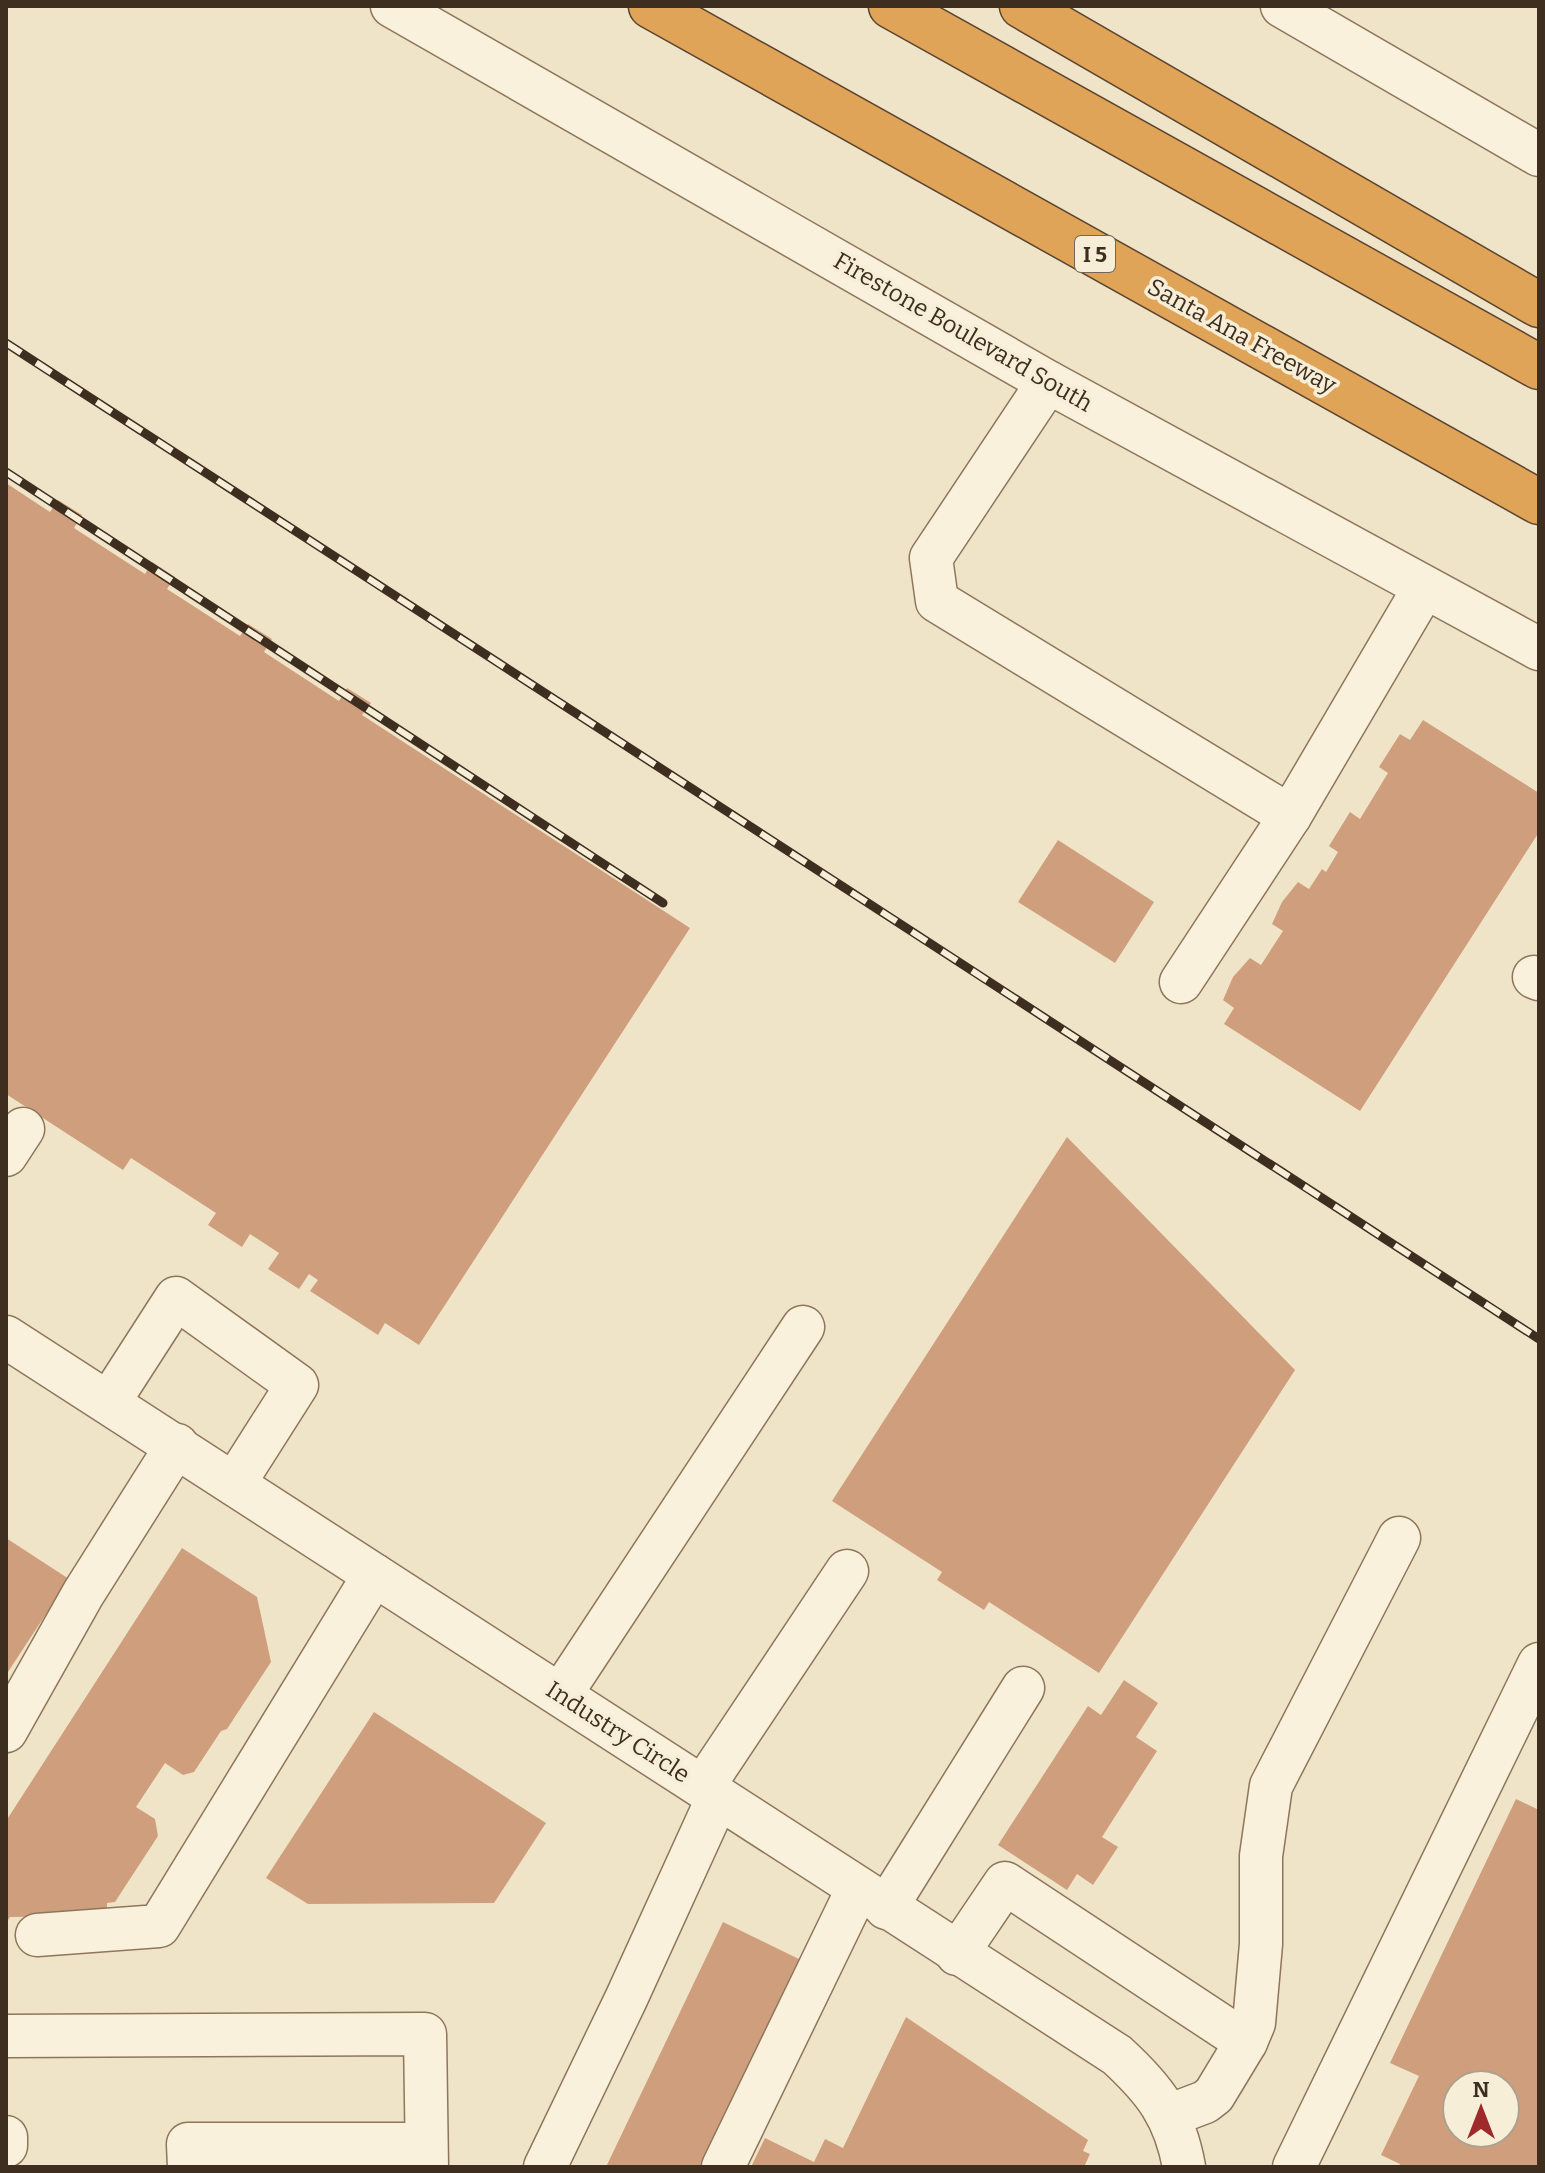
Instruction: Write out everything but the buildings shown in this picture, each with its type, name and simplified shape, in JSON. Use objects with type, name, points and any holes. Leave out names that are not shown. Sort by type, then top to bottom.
[{"type":"highway","name":"Santa Ana Freeway","points":[[651,6],[1539,502]]},
{"type":"highway","points":[[891,6],[1539,367]]},
{"type":"highway","points":[[1022,6],[1539,305]]},
{"type":"street","name":"Firestone Boulevard South","points":[[392,6],[1048,382],[1539,649]]},
{"type":"street","points":[[1282,6],[1539,155]]},
{"type":"street","points":[[1048,382],[931,558],[937,601],[1290,816]]},
{"type":"street","points":[[1181,982],[1290,816],[1424,588]]},
{"type":"street","points":[[109,1402],[176,1298],[297,1385],[234,1484]]},
{"type":"street","points":[[561,1694],[803,1327]]},
{"type":"street","name":"Industry Circle","points":[[6,1337],[1117,2055],[1152,2090],[1168,2116],[1176,2131],[1184,2167]]},
{"type":"street","points":[[6,1731],[83,1594],[177,1445]]},
{"type":"street","points":[[1168,2116],[1205,2102],[1214,2095],[1254,2023],[1261,1944],[1261,1856],[1271,1786],[1399,1538]]},
{"type":"street","points":[[545,2167],[626,1999],[710,1792],[847,1571]]},
{"type":"street","points":[[37,1935],[159,1926],[374,1575]]},
{"type":"street","points":[[1294,2167],[1539,1664]]},
{"type":"street","points":[[723,2167],[872,1898],[1023,1688]]},
{"type":"street","points":[[957,1954],[1005,1883],[1246,2042]]},
{"type":"street","points":[[6,2036],[425,2034],[427,2156],[188,2144],[189,2167]]},
{"type":"street","points":[[6,2137],[6,2146]]},
{"type":"railway","points":[[6,343],[1539,1339]]},
{"type":"railway","points":[[6,472],[663,903]]}]
